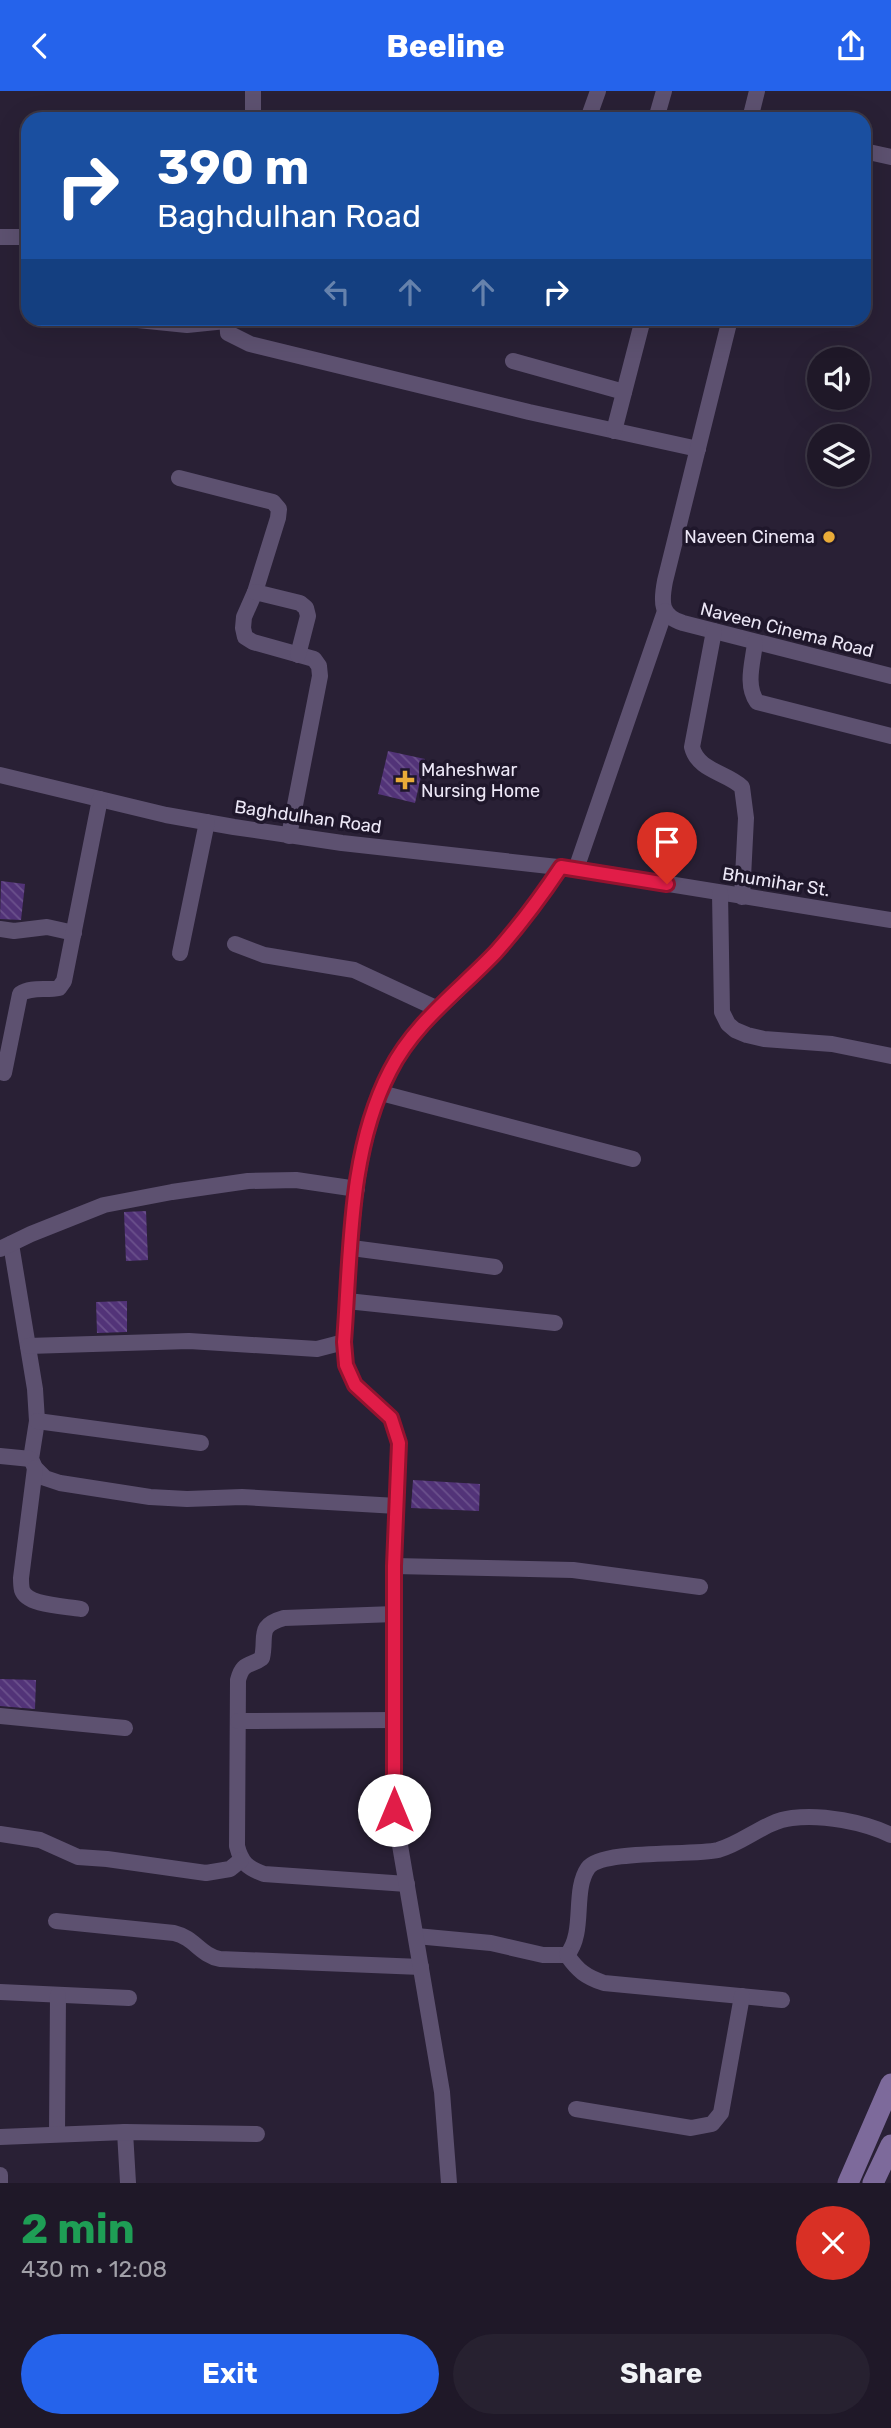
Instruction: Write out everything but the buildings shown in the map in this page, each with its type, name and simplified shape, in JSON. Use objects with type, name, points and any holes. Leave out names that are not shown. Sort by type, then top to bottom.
[{"type":"main road","points":[[848,2183],[891,2084]]},
{"type":"main road","points":[[873,2183],[891,2145]]},
{"type":"street","points":[[253,91],[253,112]]},
{"type":"street","points":[[590,112],[598,91]]},
{"type":"street","points":[[658,112],[664,91]]},
{"type":"street","points":[[752,112],[757,91]]},
{"type":"street","points":[[871,153],[891,157]]},
{"type":"street","points":[[0,237],[21,237]]},
{"type":"street","points":[[227,326],[228,333],[250,344],[411,384],[698,449]]},
{"type":"street","points":[[614,431],[641,326]]},
{"type":"street","points":[[449,2183],[442,2092],[394,1810],[394,1566],[399,1443],[391,1418],[355,1385],[346,1365],[344,1342],[356,1189],[368,1130],[390,1070],[406,1045],[496,952],[568,868],[669,615],[662,597],[665,580],[728,326]]},
{"type":"street","points":[[513,361],[624,392]]},
{"type":"street","points":[[179,478],[262,498],[273,502],[279,509],[255,592],[244,617],[243,628],[245,637],[253,642],[314,659],[319,666],[320,676],[289,836]]},
{"type":"street","points":[[255,592],[300,603],[306,608],[308,616],[298,655]]},
{"type":"street","name":"Naveen Cinema Road","points":[[669,615],[755,643],[891,676]]},
{"type":"street","points":[[713,631],[692,747],[694,756],[702,766],[732,778],[742,787],[746,818],[742,897]]},
{"type":"street","points":[[755,643],[750,685],[757,702],[891,736]]},
{"type":"street","name":"Baghdulhan Road","points":[[0,775],[206,822],[289,836],[614,875]]},
{"type":"street","points":[[4,1073],[20,993],[27,989],[59,988],[64,981],[100,799]]},
{"type":"street","points":[[180,953],[206,822]]},
{"type":"street","name":"Bhumihar St.","points":[[614,875],[891,920]]},
{"type":"street","points":[[720,893],[722,1011],[728,1024],[735,1030],[764,1039],[832,1044],[891,1056]]},
{"type":"street","points":[[0,929],[14,931],[47,927],[74,933]]},
{"type":"street","points":[[235,944],[264,955],[354,970],[438,1009]]},
{"type":"street","points":[[381,1093],[632,1159]]},
{"type":"street","points":[[81,1609],[35,1602],[27,1598],[22,1590],[37,1421],[28,1346],[6,1246],[104,1205],[172,1192],[248,1181],[284,1181],[356,1189]]},
{"type":"street","points":[[352,1248],[495,1267]]},
{"type":"street","points":[[347,1301],[555,1323]]},
{"type":"street","points":[[28,1346],[177,1341],[317,1349],[344,1342]]},
{"type":"street","points":[[37,1421],[201,1443]]},
{"type":"street","points":[[0,1456],[33,1463],[44,1478],[60,1483],[150,1497],[242,1497],[397,1506]]},
{"type":"street","points":[[394,1566],[573,1570],[700,1587]]},
{"type":"street","points":[[395,1614],[284,1618],[266,1626],[262,1658],[247,1664],[241,1670],[239,1679],[237,1846],[241,1860],[251,1870],[264,1874],[407,1884]]},
{"type":"street","points":[[0,1716],[125,1728]]},
{"type":"street","points":[[238,1721],[394,1720]]},
{"type":"street","points":[[416,1936],[491,1943],[558,1957],[567,1955],[573,1948],[577,1935],[583,1878],[589,1866],[599,1861],[624,1856],[697,1853],[719,1849],[733,1845],[781,1820],[794,1817],[857,1822],[891,1835]]},
{"type":"street","points":[[0,1835],[40,1840],[78,1857],[206,1873],[230,1869],[241,1860]]},
{"type":"street","points":[[56,1921],[174,1933],[185,1936],[210,1957],[220,1959],[421,1967]]},
{"type":"street","points":[[567,1955],[588,1978],[604,1983],[782,2000]]},
{"type":"street","points":[[0,1992],[129,1998]]},
{"type":"street","points":[[57,2134],[58,1995]]},
{"type":"street","points":[[576,2109],[691,2128],[712,2124],[720,2113],[742,1996]]},
{"type":"street","points":[[125,2132],[128,2183]]},
{"type":"street","points":[[0,2137],[125,2132],[257,2134]]},
{"type":"street","points":[[0,2175],[0,2183]]},
{"type":"place","name":"Naveen Cinema","points":[[829,537]]},
{"type":"place","name":"Maheshwar Nursing Home","points":[[405,780]]},
{"type":"route","points":[[394,1810],[394,1566],[399,1443],[391,1418],[355,1385],[346,1365],[344,1342],[356,1189],[368,1130],[390,1070],[406,1045],[421,1025],[496,952],[529,913],[561,867],[667,884]]}]
